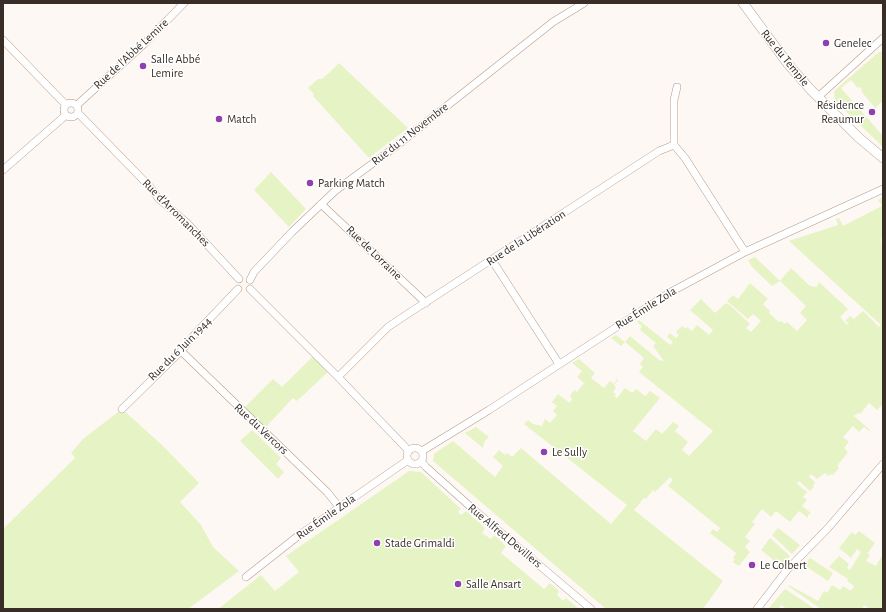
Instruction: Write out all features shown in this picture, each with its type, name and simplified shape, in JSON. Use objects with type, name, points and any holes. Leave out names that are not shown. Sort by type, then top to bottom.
[{"type":"street","name":"Rue de l'Abbé Lemire","points":[[76,105],[144,44],[184,3]]},
{"type":"street","name":"Rue du 11 Novembre","points":[[250,280],[254,272],[335,191],[395,148],[553,22],[584,3]]},
{"type":"street","name":"Rue du Temple","points":[[743,3],[788,64],[858,137],[883,158]]},
{"type":"street","points":[[818,97],[883,38]]},
{"type":"street","points":[[3,40],[66,105]]},
{"type":"street","points":[[678,87],[674,100],[674,145],[685,158],[745,252]]},
{"type":"street","points":[[66,105],[72,103],[79,109],[78,114],[72,117],[66,115]]},
{"type":"street","points":[[66,105],[64,109],[66,115]]},
{"type":"street","name":"Rue d'Arromanches","points":[[78,114],[151,188],[158,198],[182,218],[239,279]]},
{"type":"street","points":[[3,170],[66,115]]},
{"type":"street","name":"Rue de la Libération","points":[[338,377],[388,327],[659,151],[674,145]]},
{"type":"street","name":"Rue Émile Zola","points":[[422,452],[669,293],[745,252],[883,189]]},
{"type":"street","name":"Rue de Lorraine","points":[[321,204],[426,303]]},
{"type":"street","points":[[492,260],[559,364]]},
{"type":"street","points":[[243,277],[250,280],[250,289],[242,292],[238,289],[237,282],[239,279],[243,277]]},
{"type":"street","name":"Rue du 6 Juin 1944","points":[[122,409],[181,351],[238,289]]},
{"type":"street","points":[[250,289],[409,451]]},
{"type":"street","name":"Rue du Vercors","points":[[181,351],[327,492],[340,508]]},
{"type":"street","points":[[415,448],[422,452],[423,458],[421,461],[413,464],[408,460],[409,451],[415,448]]},
{"type":"street","name":"Rue Émile Zola","points":[[246,577],[298,536],[408,460]]},
{"type":"street","name":"Rue Alfred Devillers","points":[[421,461],[488,522],[591,609]]},
{"type":"street","points":[[758,609],[788,570],[828,528],[883,464]]},
{"type":"green space","points":[[883,51],[883,101],[875,108],[861,91],[862,90],[860,87],[858,88],[851,80],[841,88],[883,136],[883,147],[835,101],[834,91],[879,52]]},
{"type":"green space","points":[[339,63],[408,128],[369,158],[313,96],[314,94],[308,88],[318,79],[322,79]]},
{"type":"green space","points":[[271,172],[306,209],[289,227],[254,190]]},
{"type":"green space","points":[[883,197],[883,238],[881,239],[883,257],[883,404],[877,410],[869,403],[860,414],[858,413],[854,416],[870,430],[869,431],[864,427],[859,432],[853,426],[843,437],[849,442],[844,448],[848,452],[837,466],[839,468],[833,475],[831,474],[829,476],[825,473],[817,479],[811,474],[809,477],[815,482],[814,487],[810,491],[799,481],[797,484],[807,492],[803,497],[807,500],[802,506],[811,513],[808,515],[808,518],[799,511],[790,522],[776,511],[771,517],[762,509],[752,522],[755,524],[745,537],[750,541],[745,547],[750,552],[739,566],[733,562],[735,559],[733,558],[736,553],[710,533],[713,529],[717,532],[720,528],[668,486],[673,480],[670,477],[655,492],[653,490],[646,499],[644,498],[634,510],[723,581],[703,609],[606,609],[433,461],[434,454],[453,441],[495,477],[503,466],[493,457],[499,450],[505,455],[507,453],[512,457],[521,448],[611,524],[627,505],[524,424],[528,420],[533,424],[542,426],[545,419],[550,423],[557,415],[553,411],[557,406],[552,402],[558,394],[570,403],[572,399],[570,396],[574,390],[577,392],[584,383],[577,377],[582,371],[572,363],[579,359],[595,373],[591,378],[604,388],[610,381],[614,384],[617,379],[618,380],[614,385],[616,387],[613,392],[616,394],[614,396],[617,398],[625,388],[632,393],[636,389],[645,396],[650,391],[660,398],[633,431],[646,441],[656,429],[662,434],[673,422],[679,426],[675,431],[688,442],[682,450],[689,456],[713,431],[639,372],[643,367],[640,364],[644,358],[625,342],[630,336],[659,360],[664,361],[653,346],[656,343],[640,330],[642,326],[637,322],[639,320],[670,345],[673,342],[667,337],[670,333],[676,338],[679,335],[676,332],[682,326],[685,329],[687,327],[692,331],[697,325],[709,335],[713,330],[690,310],[701,299],[715,313],[726,303],[730,305],[750,324],[746,328],[751,332],[761,321],[753,314],[748,319],[727,301],[733,295],[738,299],[750,283],[768,299],[763,304],[770,311],[769,313],[779,322],[781,321],[785,324],[787,322],[797,331],[807,320],[800,313],[806,306],[780,281],[791,268],[810,286],[817,287],[819,282],[848,309],[840,317],[847,325],[849,323],[845,321],[850,316],[854,319],[863,311],[879,327],[881,325],[789,241],[838,225],[836,219],[839,218],[843,226],[882,206],[878,200]]},
{"type":"green space","points":[[755,257],[780,281],[772,286],[752,267],[748,260]]},
{"type":"green space","points":[[616,335],[625,342],[621,346],[611,338]]},
{"type":"green space","points":[[315,354],[330,370],[297,401],[293,398],[262,431],[241,411],[273,379],[282,387]]},
{"type":"green space","points":[[122,409],[162,445],[199,483],[180,502],[201,525],[213,547],[239,571],[188,609],[3,609],[3,529],[75,458],[71,453],[83,439]]},
{"type":"green space","points":[[476,427],[489,437],[484,442],[483,448],[465,433]]},
{"type":"green space","points":[[252,430],[281,458],[276,464],[284,472],[278,479],[240,441]]},
{"type":"green space","name":"Stade Grimaldi","points":[[409,471],[421,472],[461,509],[458,512],[461,515],[466,511],[485,528],[482,533],[491,539],[494,535],[506,546],[501,553],[544,589],[550,583],[559,591],[557,595],[563,601],[566,598],[579,609],[218,609],[261,575],[275,591],[299,572],[286,556]]},
{"type":"green space","points":[[778,528],[800,545],[792,554],[772,535]]},
{"type":"green space","points":[[859,531],[875,543],[867,554],[870,555],[866,561],[876,566],[883,554],[883,609],[870,609],[864,605],[862,609],[821,609],[788,586],[789,585],[818,601],[824,591],[827,593],[832,585],[840,590],[843,586],[851,591],[854,586],[847,581],[848,579],[829,567],[839,556],[849,564],[847,568],[850,570],[861,552],[857,549],[851,558],[839,548],[852,532],[855,535]]},
{"type":"green space","points":[[770,538],[790,556],[781,566],[761,550]]},
{"type":"green space","points":[[810,558],[833,573],[828,581],[804,565]]},
{"type":"green space","points":[[785,589],[815,609],[787,609],[781,605],[778,609],[768,609]]},
{"type":"place","name":"Genelec","points":[[826,43]]},
{"type":"place","name":"Salle Abbé Lemire","points":[[143,66]]},
{"type":"place","name":"Résidence Reaumur","points":[[872,112]]},
{"type":"place","name":"Match","points":[[219,119]]},
{"type":"place","name":"Parking Match","points":[[310,183]]},
{"type":"place","name":"Le Sully","points":[[544,452]]},
{"type":"place","name":"Stade Grimaldi","points":[[377,543]]},
{"type":"place","name":"Le Colbert","points":[[752,565]]},
{"type":"place","name":"Salle Ansart","points":[[458,584]]}]
